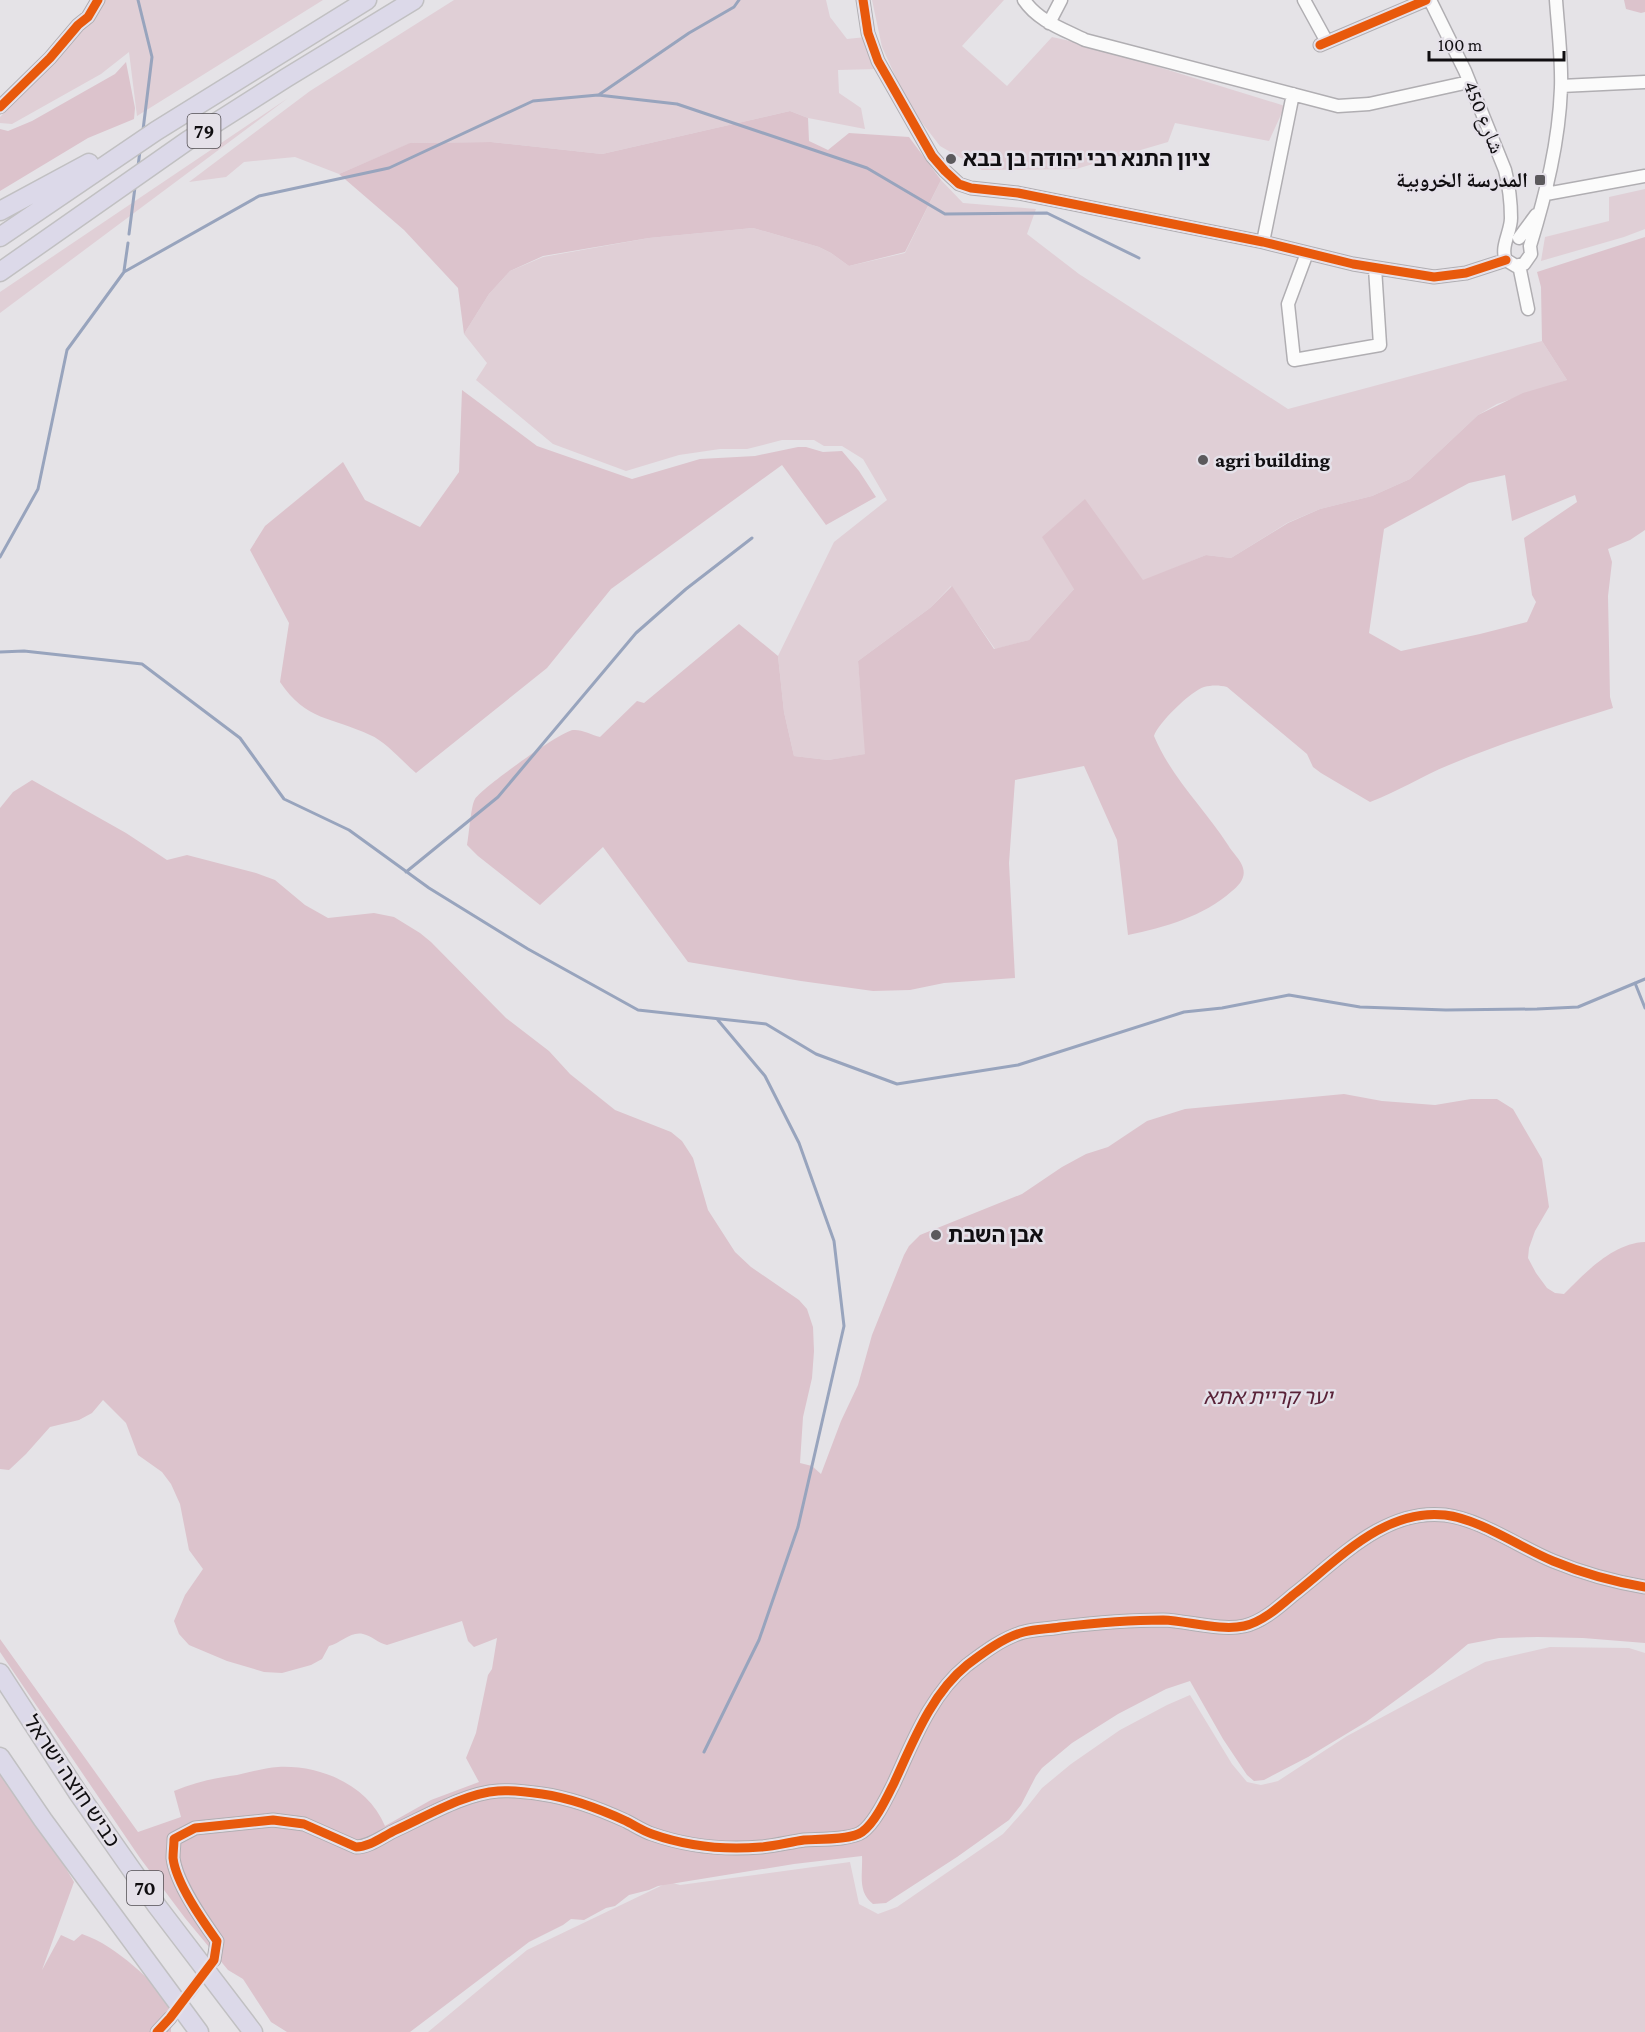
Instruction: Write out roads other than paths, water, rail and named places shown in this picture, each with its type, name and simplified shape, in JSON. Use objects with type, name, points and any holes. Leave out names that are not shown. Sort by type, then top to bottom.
[{"type":"highway","name":"79","points":[[0,237],[95,171],[204,100],[367,0]]},
{"type":"highway","name":"79","points":[[0,272],[197,135],[414,0]]},
{"type":"highway","points":[[0,211],[204,100]]},
{"type":"highway","name":"כביש חוצה ישראל","points":[[0,1673],[78,1793],[157,1906],[253,2032]]},
{"type":"highway","name":"כביש חוצה ישראל","points":[[0,1757],[43,1820],[199,2032]]},
{"type":"street","points":[[78,25],[90,0]]},
{"type":"street","points":[[0,107],[88,17],[98,0]]},
{"type":"street","points":[[863,0],[868,33],[878,61],[932,156],[959,184],[1263,242],[1375,268],[1434,277],[1466,273],[1506,260]]},
{"type":"street","points":[[1023,0],[1049,23],[1086,40],[1338,106],[1369,104],[1469,82]]},
{"type":"street","points":[[1049,23],[1061,0]]},
{"type":"street","points":[[1304,0],[1323,44],[1428,0]]},
{"type":"street","name":"شارع 450","points":[[1428,0],[1469,82],[1505,170],[1511,208],[1511,221],[1505,245]]},
{"type":"street","points":[[1530,246],[1519,238],[1511,239],[1505,245],[1503,253],[1512,265],[1520,266],[1529,258],[1539,211],[1546,194],[1554,154],[1561,86],[1556,0]]},
{"type":"street","points":[[1561,86],[1645,82]]},
{"type":"street","points":[[1263,242],[1293,94]]},
{"type":"street","points":[[1546,194],[1645,176]]},
{"type":"street","points":[[1511,208],[1520,219],[1539,211]]},
{"type":"street","name":"شارع 450","points":[[1511,208],[1519,238]]},
{"type":"street","points":[[1519,238],[1539,211]]},
{"type":"street","points":[[1307,253],[1288,304],[1294,360],[1380,345],[1375,268]]},
{"type":"street","points":[[1520,266],[1528,309]]},
{"type":"street","points":[[214,1960],[217,1941],[200,1917],[173,1860],[174,1839],[195,1828],[273,1820],[294,1821],[356,1847],[364,1847],[387,1834],[455,1804],[483,1793],[500,1790],[544,1794],[572,1801],[651,1834],[700,1847],[760,1847],[842,1837],[861,1833],[876,1816],[936,1699],[952,1679],[966,1666],[1007,1639],[1023,1632],[1096,1623],[1164,1620],[1230,1627],[1245,1626],[1273,1612],[1362,1540],[1399,1520],[1426,1515],[1445,1515],[1455,1518],[1490,1530],[1554,1562],[1619,1582],[1645,1587]]},
{"type":"street","points":[[157,2032],[170,2018]]},
{"type":"waterway","points":[[138,0],[152,57],[143,130]]},
{"type":"waterway","points":[[600,94],[689,33],[734,7],[739,0]]},
{"type":"waterway","points":[[0,557],[38,489],[67,350],[124,272],[259,196],[389,168],[533,101],[598,95],[677,104],[867,168],[945,214],[1047,213],[1139,258]]},
{"type":"waterway","points":[[138,166],[140,151]]},
{"type":"waterway","points":[[129,234],[135,187]]},
{"type":"waterway","points":[[124,271],[128,243]]},
{"type":"waterway","points":[[406,872],[498,797],[636,633],[686,589],[752,538]]},
{"type":"waterway","points":[[0,652],[24,651],[142,664],[240,738],[284,799],[349,830],[429,888],[528,949],[638,1010],[766,1024],[816,1054],[897,1084],[1018,1065],[1184,1012],[1222,1008],[1289,995],[1360,1007],[1446,1010],[1537,1009],[1578,1007],[1645,979]]},
{"type":"waterway","points":[[1635,983],[1645,1008]]},
{"type":"waterway","points":[[704,1752],[759,1640],[798,1527],[844,1326],[834,1241],[799,1143],[765,1076],[717,1019]]},
{"type":"tunnel","points":[[177,2010],[210,1966]]},
{"type":"place","name":"ציון התנא רבי יהודה בן בבא","points":[[951,159]]},
{"type":"place","name":"المدرسة الخروبية","points":[[1540,180]]},
{"type":"place","name":"agri building","points":[[1203,460]]},
{"type":"place","name":"אבן השבת","points":[[936,1235]]},
{"type":"park label","name":"יער קריית אתא","points":[[1268,1397]]}]
